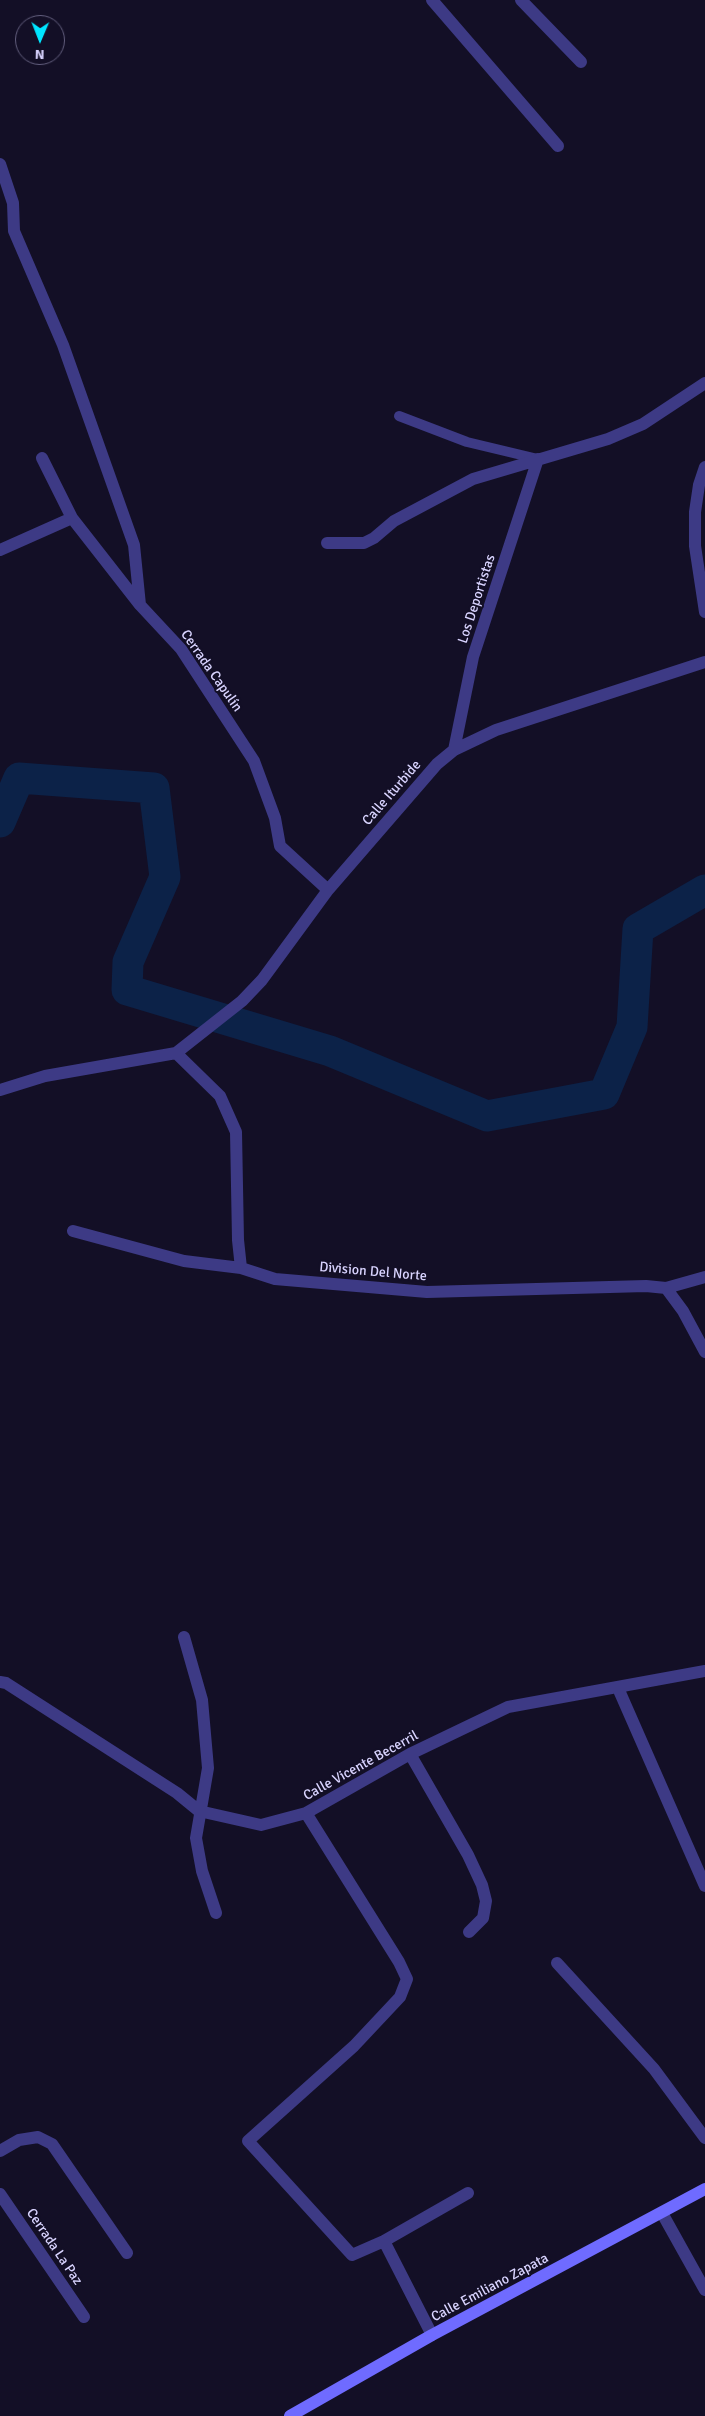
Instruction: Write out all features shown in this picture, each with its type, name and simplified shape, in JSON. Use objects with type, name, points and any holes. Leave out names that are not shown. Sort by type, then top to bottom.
[{"type":"main road","name":"Calle Emiliano Zapata","points":[[290,2416],[432,2335],[705,2189]]},
{"type":"street","points":[[432,0],[558,146]]},
{"type":"street","points":[[521,0],[581,62]]},
{"type":"street","points":[[0,164],[13,203],[14,231],[63,345],[134,545],[140,605]]},
{"type":"street","points":[[327,543],[364,543],[374,538],[394,521],[473,479],[608,439],[643,424],[705,383]]},
{"type":"street","name":"Cerrada Capulín","points":[[42,458],[72,518],[140,605],[181,649],[254,761],[275,818],[280,846],[328,890]]},
{"type":"street","name":"Los Deportistas","points":[[454,750],[473,658],[538,459]]},
{"type":"street","points":[[705,467],[699,484],[695,512],[695,546],[705,612]]},
{"type":"street","points":[[0,550],[72,518]]},
{"type":"street","name":"Calle Iturbide","points":[[181,1049],[242,1001],[262,980],[328,890],[437,764],[454,750],[496,730],[705,662]]},
{"type":"street","points":[[0,1090],[45,1076],[181,1049],[220,1096],[236,1132],[238,1240],[241,1268]]},
{"type":"street","name":"Division Del Norte","points":[[74,1231],[184,1262],[241,1268],[275,1279],[427,1292],[646,1286],[666,1288]]},
{"type":"street","points":[[705,1277],[666,1288],[683,1311],[705,1352]]},
{"type":"street","points":[[184,1637],[202,1700],[208,1768],[199,1811],[196,1838],[202,1870],[216,1914]]},
{"type":"street","name":"Calle Vicente Becerril","points":[[0,1682],[6,1683],[169,1788],[199,1811],[261,1824],[306,1813],[410,1754],[508,1707],[705,1671]]},
{"type":"street","points":[[618,1688],[705,1886]]},
{"type":"street","points":[[410,1754],[468,1855],[482,1885],[486,1901],[483,1918],[469,1932]]},
{"type":"street","points":[[306,1813],[399,1962],[407,1979],[400,1997],[354,2046],[248,2141],[352,2255],[384,2241],[468,2193]]},
{"type":"street","points":[[558,1963],[654,2068],[705,2138]]},
{"type":"street","points":[[0,2151],[19,2140],[28,2138],[38,2137],[52,2144],[126,2253]]},
{"type":"street","name":"Cerrada La Paz","points":[[0,2194],[84,2317]]},
{"type":"street","points":[[662,2213],[705,2290]]},
{"type":"street","points":[[384,2241],[432,2335]]},
{"type":"lane","points":[[399,416],[467,442],[538,459]]},
{"type":"waterway","points":[[0,822],[19,778],[154,788],[165,877],[128,962],[127,990],[330,1051],[487,1116],[604,1094],[632,1027],[638,929],[705,890]]}]
